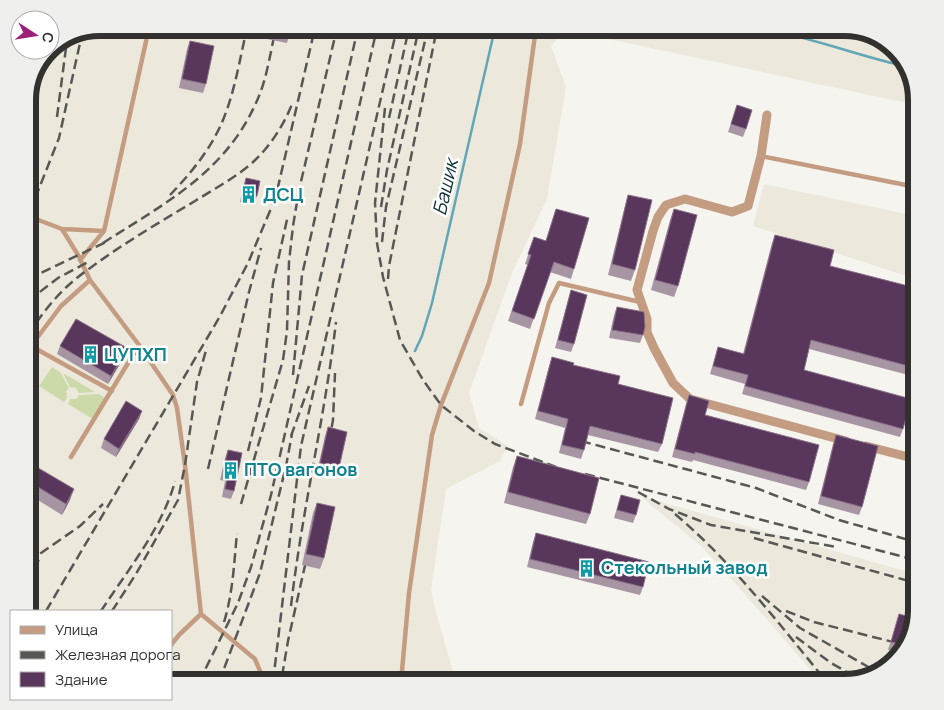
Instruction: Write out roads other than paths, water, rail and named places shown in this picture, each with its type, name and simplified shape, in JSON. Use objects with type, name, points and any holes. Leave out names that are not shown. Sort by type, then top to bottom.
[{"type":"street","points":[[767,115],[761,156],[748,206],[732,212],[685,198],[666,205],[658,217],[637,290],[647,319],[647,332],[673,383],[690,399],[908,457]]},
{"type":"lane","points":[[80,260],[104,231],[147,36]]},
{"type":"lane","points":[[401,674],[409,593],[432,435],[441,405],[489,283],[520,144],[535,36]]},
{"type":"lane","points":[[761,156],[908,185]]},
{"type":"lane","points":[[36,219],[62,229],[104,231]]},
{"type":"lane","points":[[62,229],[90,280],[139,344],[173,395],[177,408],[201,614],[255,659],[260,670],[259,674]]},
{"type":"lane","points":[[36,339],[61,306],[90,280]]},
{"type":"lane","points":[[521,404],[550,303],[559,283],[642,303]]},
{"type":"lane","points":[[71,457],[139,344]]},
{"type":"lane","points":[[36,348],[112,391]]},
{"type":"lane","points":[[172,645],[179,635],[201,614]]},
{"type":"waterway","name":"Башик","points":[[415,351],[422,336],[432,303],[493,36]]},
{"type":"waterway","name":"Башик","points":[[795,36],[896,64]]},
{"type":"railway","points":[[170,195],[200,160],[218,131],[231,98],[245,36]]},
{"type":"railway","points":[[103,243],[170,200],[190,185],[227,150],[242,129],[259,96],[274,36]]},
{"type":"railway","points":[[274,204],[313,36]]},
{"type":"railway","points":[[241,504],[283,360],[287,331],[289,262],[293,226],[299,190],[335,36]]},
{"type":"railway","points":[[293,375],[302,275],[356,36]]},
{"type":"railway","points":[[203,674],[238,603],[251,567],[271,495],[375,36]]},
{"type":"railway","points":[[274,674],[301,446],[395,36]]},
{"type":"railway","points":[[389,118],[407,36]]},
{"type":"railway","points":[[381,207],[387,170],[417,36]]},
{"type":"railway","points":[[382,242],[386,207],[426,36]]},
{"type":"railway","points":[[388,279],[389,266],[435,36]]},
{"type":"railway","points":[[36,196],[59,138],[81,39]]},
{"type":"railway","points":[[57,117],[66,46]]},
{"type":"railway","points":[[36,323],[69,285],[99,261],[239,174],[252,163],[275,136],[292,104]]},
{"type":"railway","points":[[385,108],[375,203],[377,243],[383,277],[400,340],[423,380],[441,405],[474,431],[495,444],[556,467]]},
{"type":"railway","points":[[47,610],[219,318],[248,263],[275,199]]},
{"type":"railway","points":[[248,451],[261,398],[273,283],[288,215]]},
{"type":"railway","points":[[36,275],[108,241]]},
{"type":"railway","points":[[208,469],[261,248]]},
{"type":"railway","points":[[36,295],[58,278],[90,261]]},
{"type":"railway","points":[[291,606],[336,322]]},
{"type":"railway","points":[[113,610],[136,574],[178,500],[197,382],[207,347]]},
{"type":"railway","points":[[329,442],[333,420],[335,373]]},
{"type":"railway","points":[[291,436],[309,386]]},
{"type":"railway","points":[[222,674],[260,573],[292,434]]},
{"type":"railway","points":[[581,441],[756,488],[839,520],[908,540]]},
{"type":"railway","points":[[585,474],[908,558]]},
{"type":"railway","points":[[102,610],[153,532],[162,515],[175,481]]},
{"type":"railway","points":[[638,492],[669,509],[711,525],[837,547]]},
{"type":"railway","points":[[36,556],[80,526],[103,504]]},
{"type":"railway","points":[[675,514],[736,573],[820,674]]},
{"type":"railway","points":[[224,622],[231,589],[237,533]]},
{"type":"railway","points":[[754,538],[908,581]]},
{"type":"railway","points":[[36,564],[39,560]]},
{"type":"railway","points":[[282,674],[306,561]]},
{"type":"railway","points":[[762,596],[800,628],[870,668]]},
{"type":"railway","points":[[786,611],[814,622],[898,643]]},
{"type":"railway","points":[[796,637],[831,663],[849,674]]},
{"type":"place","name":"ДСЦ","points":[[249,195]]},
{"type":"place","name":"ЦУПХП","points":[[90,355]]},
{"type":"place","name":"ПТО вагонов","points":[[230,470]]},
{"type":"place","name":"Стекольный завод","points":[[587,568]]}]
